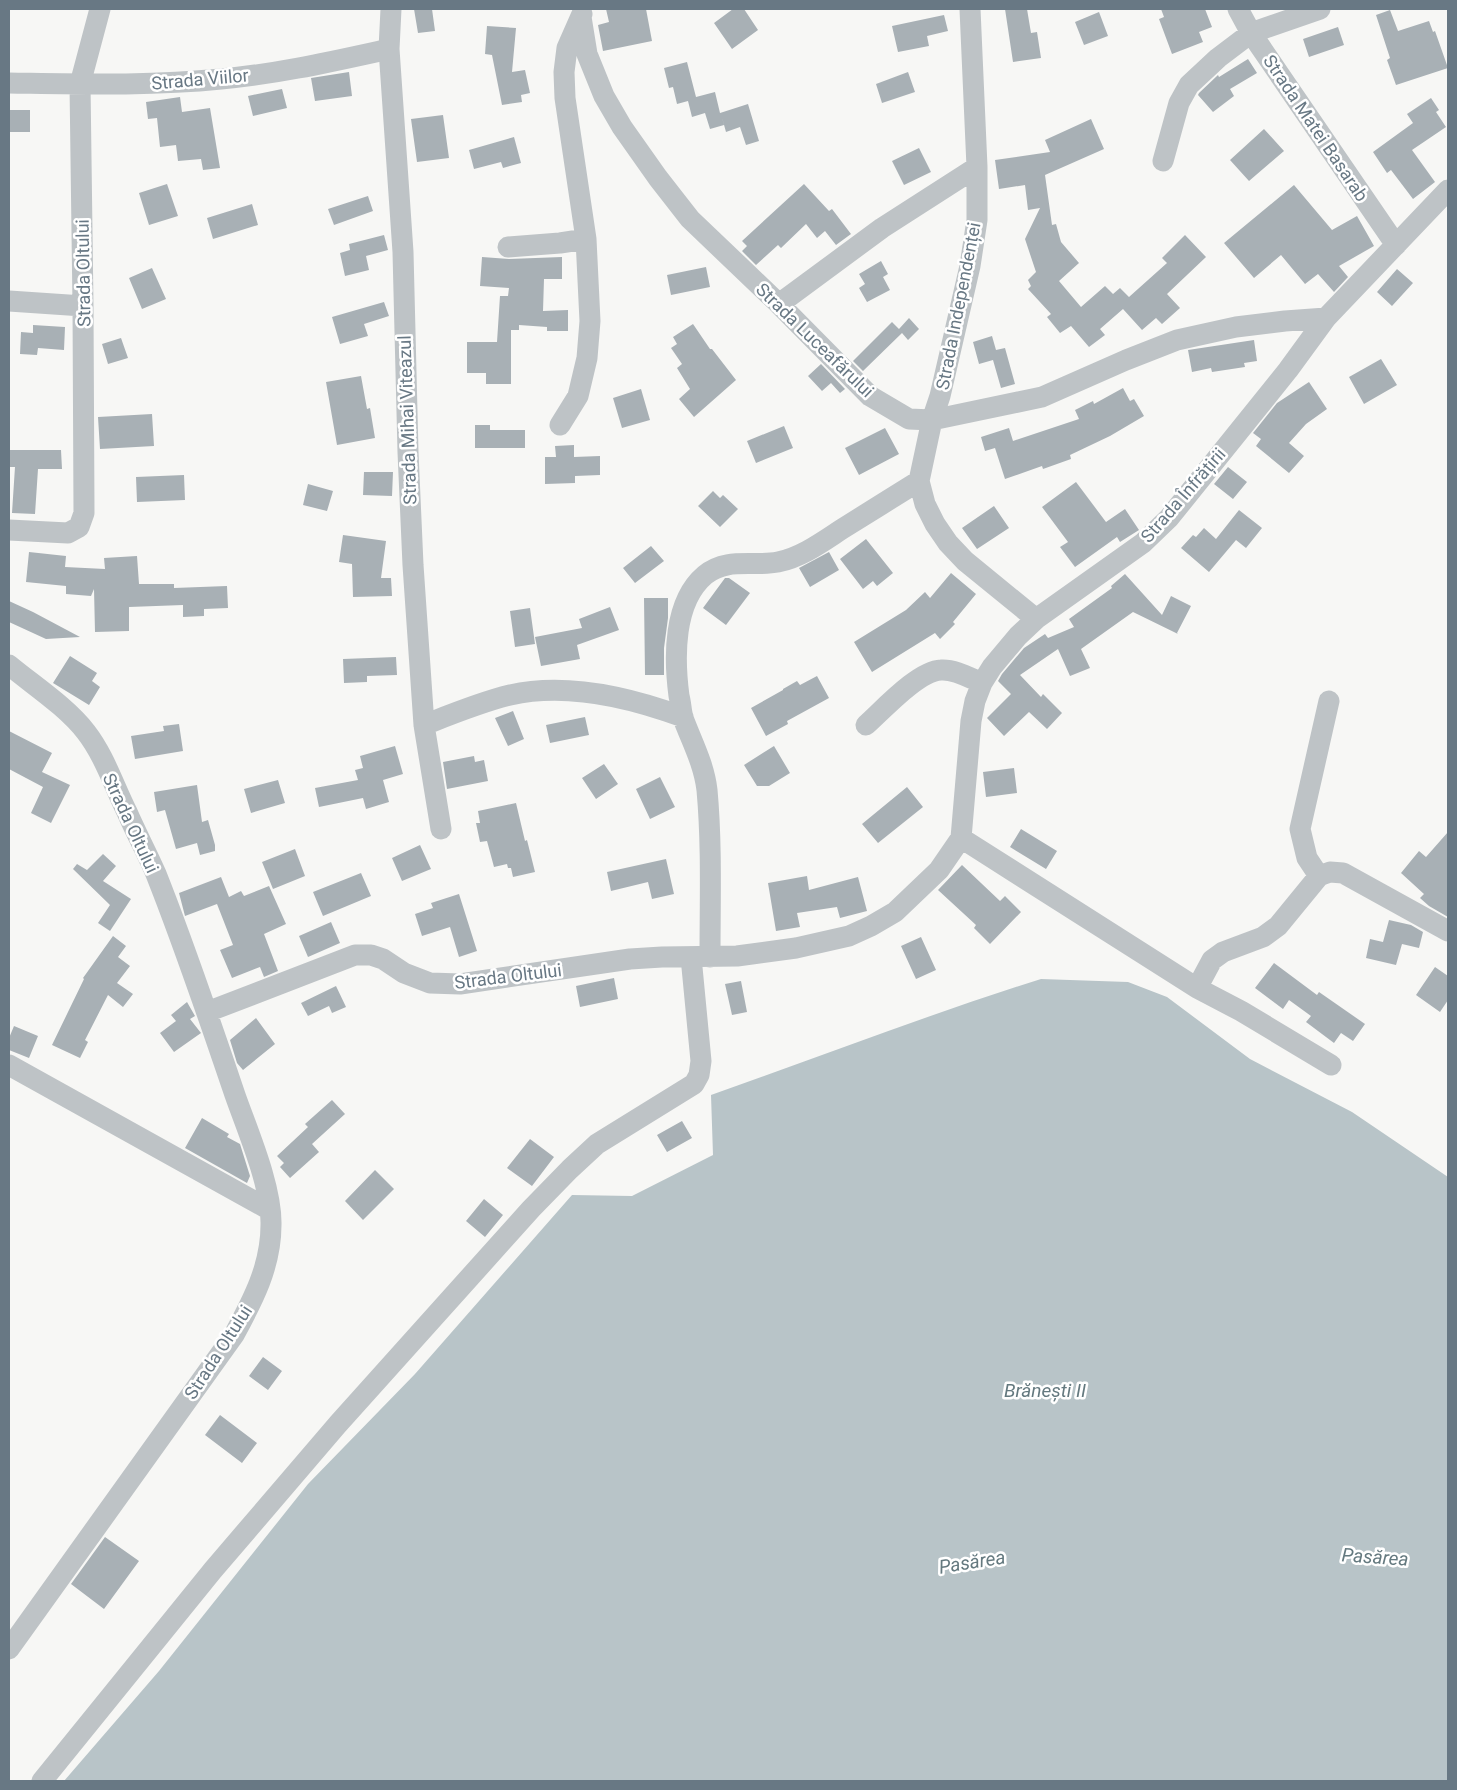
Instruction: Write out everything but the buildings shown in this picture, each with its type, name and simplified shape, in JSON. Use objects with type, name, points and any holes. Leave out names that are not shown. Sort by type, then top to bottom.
[{"type":"street","name":"Strada Oltului","points":[[9,530],[68,533],[79,526],[84,513],[84,306],[80,84],[100,9]]},
{"type":"street","name":"Strada Mihai Viteazul","points":[[391,9],[389,49],[403,252],[413,565],[424,725],[441,829]]},
{"type":"street","name":"Strada Independenței","points":[[970,9],[977,167],[977,220],[970,266],[919,481],[925,504],[935,524],[948,543],[965,561],[1036,619]]},
{"type":"street","name":"Strada Matei Basarab","points":[[1238,9],[1251,33],[1396,246]]},
{"type":"street","points":[[1163,161],[1179,103],[1189,85],[1218,58],[1251,33],[1320,9]]},
{"type":"street","points":[[560,425],[578,396],[586,358],[590,322],[586,239],[565,98],[564,72],[567,48],[583,13]]},
{"type":"street","name":"Strada Luceafărului","points":[[583,13],[587,54],[609,104],[637,149],[690,219],[779,304],[870,396],[909,419],[932,420],[1042,397],[1177,340],[1236,327],[1326,318]]},
{"type":"street","name":"Strada Viilor","points":[[9,83],[162,83],[222,79],[291,69],[389,49]]},
{"type":"street","points":[[779,304],[882,228],[977,167]]},
{"type":"street","name":"Strada Înfrățirii","points":[[961,838],[971,721],[975,701],[982,683],[992,667],[1018,636],[1036,619],[1129,553],[1169,518],[1288,370],[1326,318],[1448,190]]},
{"type":"street","points":[[508,247],[586,239]]},
{"type":"street","points":[[9,301],[84,306]]},
{"type":"street","points":[[42,1781],[213,1570],[338,1424],[481,1264],[570,1169],[597,1144],[694,1084],[700,1075],[700,957],[711,882],[707,788],[702,766],[682,716],[676,666],[678,628],[681,614],[693,588],[705,575],[721,565],[777,562],[805,552],[919,481]]},
{"type":"street","name":"Strada Oltului","points":[[9,665],[74,718],[87,732],[155,873],[207,1012],[265,1183],[272,1224],[270,1247],[264,1273],[234,1335],[9,1649]]},
{"type":"street","points":[[866,726],[918,678],[933,671],[955,672],[982,683]]},
{"type":"street","points":[[424,725],[511,695],[560,690],[612,696],[651,705],[682,716]]},
{"type":"street","points":[[1319,876],[1307,858],[1300,829],[1329,701]]},
{"type":"street","name":"Strada Oltului","points":[[207,1012],[355,955],[371,955],[383,958],[404,973],[430,983],[460,984],[630,959],[764,953],[849,936],[895,912],[916,894],[939,870],[961,838]]},
{"type":"street","points":[[961,838],[1197,988],[1242,1010],[1331,1065]]},
{"type":"street","points":[[1197,988],[1212,960],[1224,952],[1263,937],[1278,926],[1319,876],[1330,872],[1342,873],[1448,932]]},
{"type":"street","points":[[9,1066],[270,1210]]},
{"type":"water","name":"Brănești II","points":[[1041,979],[1128,982],[1167,997],[1250,1059],[1352,1112],[1448,1177],[1448,1781],[64,1781],[159,1671],[308,1484],[415,1374],[572,1195],[632,1196],[713,1155],[711,1095],[999,992]]},
{"type":"water label","name":"Pasărea","points":[[1375,1557]]},
{"type":"water label","name":"Pasărea","points":[[972,1562]]}]
